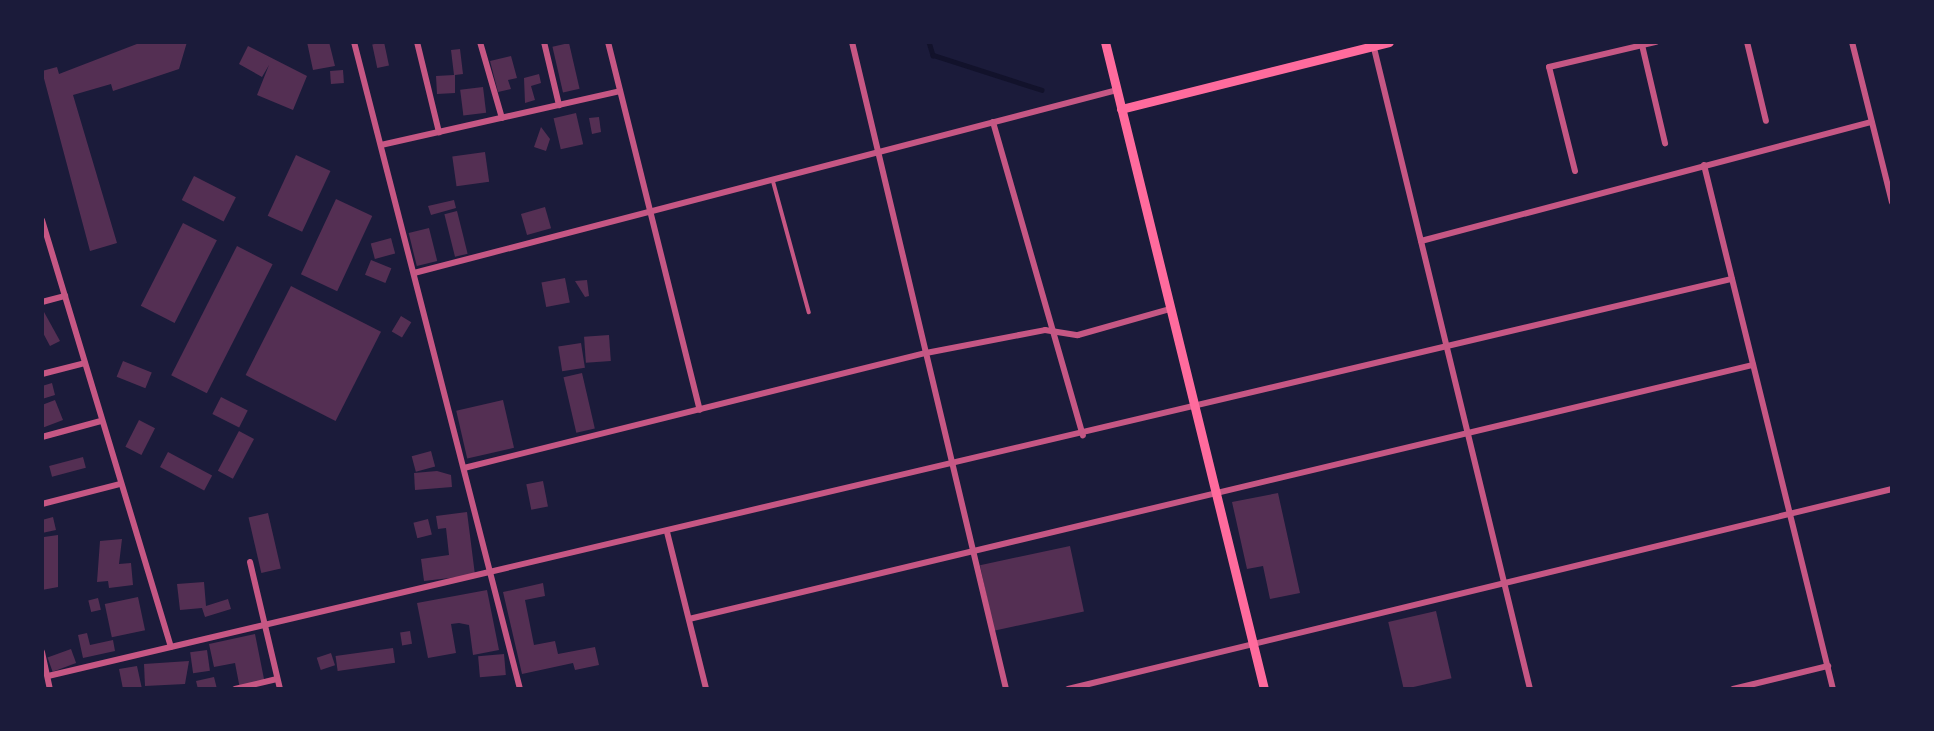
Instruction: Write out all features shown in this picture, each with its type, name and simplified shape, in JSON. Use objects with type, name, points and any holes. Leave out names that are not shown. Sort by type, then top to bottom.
[{"type":"main road","points":[[1105,42],[1264,689]]},
{"type":"main road","points":[[1121,109],[1389,42]]},
{"type":"street","points":[[354,42],[520,689]]},
{"type":"street","points":[[417,42],[439,132]]},
{"type":"street","points":[[480,42],[502,118]]},
{"type":"street","points":[[544,42],[558,105]]},
{"type":"street","points":[[608,42],[699,410]]},
{"type":"street","points":[[852,42],[1006,689]]},
{"type":"street","points":[[1575,171],[1549,67],[1656,42]]},
{"type":"street","points":[[1747,42],[1766,121]]},
{"type":"street","points":[[1852,42],[1892,202]]},
{"type":"street","points":[[1373,44],[1530,689]]},
{"type":"street","points":[[1642,45],[1665,143]]},
{"type":"street","points":[[414,273],[1117,90]]},
{"type":"street","points":[[381,145],[620,91]]},
{"type":"street","points":[[993,122],[1083,435]]},
{"type":"street","points":[[1421,241],[1704,164],[1872,122]]},
{"type":"street","points":[[1704,164],[1833,689]]},
{"type":"street","points":[[42,220],[171,647]]},
{"type":"street","points":[[47,676],[1195,409],[1732,279]]},
{"type":"street","points":[[42,302],[65,296]]},
{"type":"street","points":[[464,468],[926,354],[1053,331],[1078,335],[1170,309]]},
{"type":"street","points":[[42,374],[85,363]]},
{"type":"street","points":[[689,619],[1753,365]]},
{"type":"street","points":[[42,438],[102,421]]},
{"type":"street","points":[[42,504],[120,484]]},
{"type":"street","points":[[1068,689],[1892,489]]},
{"type":"street","points":[[667,532],[706,689]]},
{"type":"street","points":[[250,562],[280,689]]},
{"type":"street","points":[[42,652],[50,689]]},
{"type":"street","points":[[1733,689],[1828,666]]},
{"type":"street","points":[[235,689],[278,679]]},
{"type":"lane","points":[[773,180],[809,312]]},
{"type":"building","points":[[142,42],[187,42],[179,69],[113,91],[111,84],[73,95],[117,243],[90,251],[42,71],[57,67],[59,74]]},
{"type":"building","points":[[307,42],[329,42],[335,66],[313,70]]},
{"type":"building","points":[[384,42],[389,65],[377,68],[372,44]]},
{"type":"building","points":[[569,43],[580,89],[563,93],[552,47]]},
{"type":"building","points":[[248,46],[307,76],[293,110],[257,95],[269,65],[262,77],[239,64]]},
{"type":"building","points":[[460,49],[463,74],[455,75],[455,93],[437,94],[436,76],[454,75],[451,50]]},
{"type":"building","points":[[511,56],[517,78],[508,80],[511,89],[498,92],[490,61]]},
{"type":"building","points":[[343,70],[344,83],[331,84],[330,71]]},
{"type":"building","points":[[539,74],[541,83],[531,86],[535,100],[525,103],[524,78]]},
{"type":"building","points":[[483,87],[486,113],[463,116],[460,90]]},
{"type":"building","points":[[576,113],[583,144],[561,149],[554,118]]},
{"type":"building","points":[[599,117],[601,132],[592,134],[589,118]]},
{"type":"building","points":[[541,127],[550,139],[546,151],[534,147]]},
{"type":"building","points":[[485,152],[489,182],[456,186],[452,157]]},
{"type":"building","points":[[296,155],[330,171],[302,232],[268,216]]},
{"type":"building","points":[[194,176],[236,197],[224,221],[182,200]]},
{"type":"building","points":[[336,199],[372,216],[337,291],[301,274]]},
{"type":"building","points":[[454,200],[456,208],[431,215],[428,206]]},
{"type":"building","points":[[545,207],[551,228],[527,235],[521,214]]},
{"type":"building","points":[[457,211],[468,254],[455,257],[444,214]]},
{"type":"building","points":[[183,223],[217,240],[175,323],[141,306]]},
{"type":"building","points":[[429,228],[437,261],[417,266],[409,233]]},
{"type":"building","points":[[391,238],[395,253],[375,259],[371,243]]},
{"type":"building","points":[[237,246],[273,264],[207,393],[171,375]]},
{"type":"building","points":[[371,260],[391,268],[385,283],[365,275]]},
{"type":"building","points":[[565,278],[570,303],[546,307],[541,283]]},
{"type":"building","points":[[587,280],[589,296],[585,297],[575,281]]},
{"type":"building","points":[[291,286],[381,332],[336,421],[246,375]]},
{"type":"building","points":[[44,312],[60,341],[50,346],[42,331]]},
{"type":"building","points":[[401,316],[411,322],[402,338],[392,331]]},
{"type":"building","points":[[609,335],[611,361],[586,363],[584,337]]},
{"type":"building","points":[[581,343],[585,368],[562,371],[558,347]]},
{"type":"building","points":[[123,361],[152,373],[145,388],[117,377]]},
{"type":"building","points":[[582,373],[595,429],[576,433],[563,377]]},
{"type":"building","points":[[52,383],[55,395],[42,399],[42,386]]},
{"type":"building","points":[[221,397],[248,411],[239,428],[212,414]]},
{"type":"building","points":[[55,400],[63,420],[42,428],[42,405]]},
{"type":"building","points":[[503,400],[514,448],[467,459],[456,411]]},
{"type":"building","points":[[139,420],[155,428],[141,455],[125,447]]},
{"type":"building","points":[[239,431],[254,439],[233,479],[218,471]]},
{"type":"building","points":[[431,451],[435,466],[416,472],[412,456]]},
{"type":"building","points":[[168,452],[212,475],[204,490],[160,467]]},
{"type":"building","points":[[83,457],[86,468],[52,477],[49,466]]},
{"type":"building","points":[[437,471],[451,475],[452,487],[415,490],[414,473]]},
{"type":"building","points":[[543,481],[548,507],[531,510],[526,484]]},
{"type":"building","points":[[1278,493],[1300,593],[1270,599],[1263,566],[1247,569],[1232,502]]},
{"type":"building","points":[[467,512],[475,575],[424,581],[421,559],[449,555],[446,528],[438,529],[436,516]]},
{"type":"building","points":[[268,513],[281,569],[261,573],[249,517]]},
{"type":"building","points":[[53,517],[56,530],[42,533],[42,520]]},
{"type":"building","points":[[428,519],[432,535],[417,538],[413,523]]},
{"type":"building","points":[[58,535],[58,587],[42,590],[44,537]]},
{"type":"building","points":[[122,539],[119,564],[131,563],[133,585],[109,588],[108,581],[97,582],[100,541]]},
{"type":"building","points":[[1070,546],[1084,612],[994,631],[980,565]]},
{"type":"building","points":[[204,582],[206,606],[228,599],[231,609],[205,617],[202,608],[180,610],[177,584]]},
{"type":"building","points":[[543,583],[545,596],[525,600],[534,645],[555,641],[558,654],[595,647],[599,665],[575,670],[573,663],[522,674],[503,592]]},
{"type":"building","points":[[487,590],[499,650],[473,655],[469,625],[459,623],[451,624],[456,653],[428,658],[417,603]]},
{"type":"building","points":[[138,597],[145,630],[112,637],[105,604]]},
{"type":"building","points":[[98,598],[101,610],[91,612],[88,600]]},
{"type":"building","points":[[1436,611],[1452,678],[1404,689],[1388,622]]},
{"type":"building","points":[[410,631],[412,644],[402,645],[400,633]]},
{"type":"building","points":[[87,633],[90,645],[113,640],[115,651],[83,658],[78,635]]},
{"type":"building","points":[[255,634],[265,684],[240,689],[235,663],[214,667],[209,644]]},
{"type":"building","points":[[393,648],[395,663],[338,671],[336,656]]},
{"type":"building","points":[[71,649],[76,663],[53,672],[48,658]]},
{"type":"building","points":[[207,650],[210,671],[193,673],[190,652]]},
{"type":"building","points":[[331,653],[335,665],[321,670],[317,658]]},
{"type":"building","points":[[504,654],[506,675],[480,677],[478,656]]},
{"type":"building","points":[[189,661],[185,684],[145,686],[144,664]]},
{"type":"building","points":[[137,666],[142,689],[123,689],[119,669]]},
{"type":"building","points":[[214,677],[217,689],[198,689],[196,681]]},
{"type":"waterway","points":[[929,42],[933,55],[1042,90]]}]
